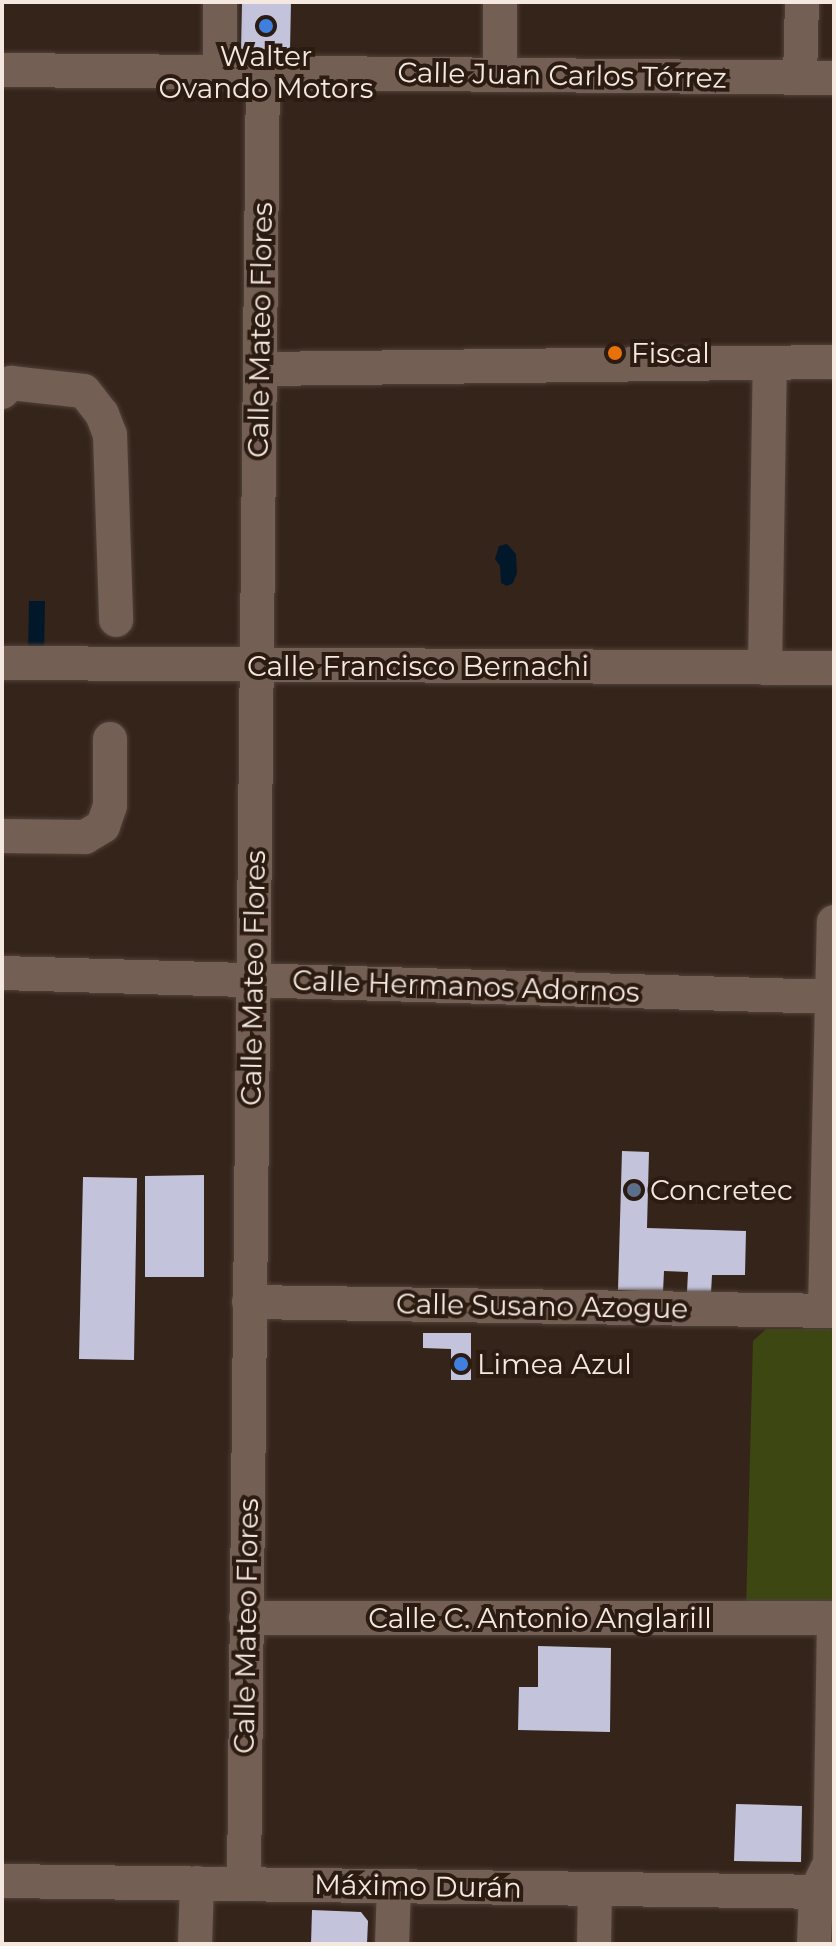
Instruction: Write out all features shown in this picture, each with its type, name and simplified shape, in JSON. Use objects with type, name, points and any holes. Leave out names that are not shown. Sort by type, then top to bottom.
[{"type":"street","points":[[220,2],[220,72]]},
{"type":"street","points":[[500,2],[500,74]]},
{"type":"street","points":[[800,77],[802,2]]},
{"type":"street","name":"Calle Juan Carlos Tórrez","points":[[2,70],[834,78]]},
{"type":"street","name":"Calle Mateo Flores","points":[[244,1884],[263,72]]},
{"type":"street","points":[[260,369],[834,362]]},
{"type":"street","points":[[765,668],[770,363]]},
{"type":"street","points":[[2,392],[11,383],[84,391],[102,414],[110,435],[116,620]]},
{"type":"street","name":"Calle Francisco Bernachi","points":[[2,663],[834,668]]},
{"type":"street","points":[[2,836],[85,837],[103,826],[110,806],[110,739]]},
{"type":"street","points":[[829,1311],[834,922]]},
{"type":"street","name":"Calle Hermanos Adornos","points":[[2,973],[833,997]]},
{"type":"street","name":"Calle Susano Azogue","points":[[249,1302],[829,1311]]},
{"type":"street","name":"Calle C. Antonio Anglarill","points":[[246,1618],[834,1618]]},
{"type":"street","points":[[814,1944],[830,1863],[834,1618]]},
{"type":"street","name":"Máximo Durán","points":[[2,1881],[825,1892]]},
{"type":"street","points":[[195,1944],[197,1883]]},
{"type":"street","points":[[392,1944],[394,1886]]},
{"type":"street","points":[[594,1944],[595,1889]]},
{"type":"green space","points":[[766,1329],[834,1329],[834,1608],[746,1610],[753,1341]]},
{"type":"water","points":[[507,544],[516,554],[517,573],[513,583],[507,586],[501,583],[500,566],[495,559],[499,546]]},
{"type":"water","points":[[29,601],[45,601],[44,655],[28,655]]},
{"type":"building","name":"Walter Ovando Motors","points":[[242,2],[291,2],[290,50],[241,49]]},
{"type":"building","name":"Concretec","points":[[622,1151],[649,1152],[647,1228],[746,1231],[745,1275],[712,1275],[711,1293],[687,1292],[688,1272],[664,1271],[663,1292],[618,1290]]},
{"type":"building","points":[[204,1175],[204,1277],[145,1277],[145,1176]]},
{"type":"building","points":[[83,1177],[137,1178],[134,1360],[79,1359]]},
{"type":"building","name":"Limea Azul","points":[[423,1333],[471,1333],[471,1380],[451,1380],[451,1349],[423,1348]]},
{"type":"building","points":[[538,1646],[611,1648],[610,1732],[518,1730],[519,1687],[538,1687]]},
{"type":"building","points":[[736,1804],[802,1806],[801,1862],[734,1861]]},
{"type":"building","points":[[312,1910],[361,1912],[368,1921],[367,1944],[311,1944]]},
{"type":"place","name":"Walter Ovando Motors","points":[[266,26]]},
{"type":"place","name":"Fiscal","points":[[615,353]]},
{"type":"place","name":"Concretec","points":[[634,1190]]},
{"type":"place","name":"Limea Azul","points":[[461,1364]]}]
